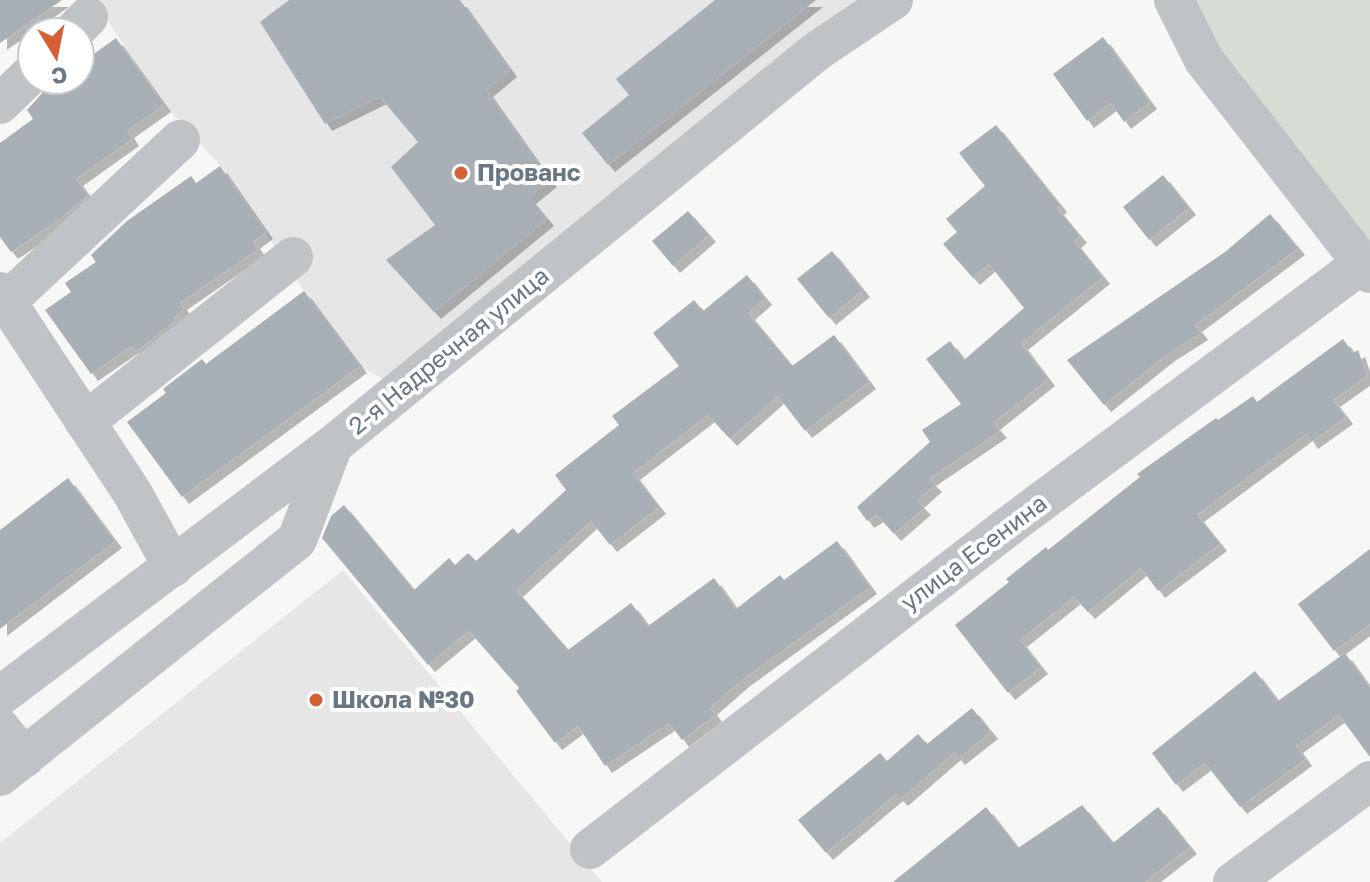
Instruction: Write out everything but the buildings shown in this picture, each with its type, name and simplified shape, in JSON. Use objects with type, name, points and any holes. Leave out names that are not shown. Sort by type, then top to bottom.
[{"type":"street","name":"2-я Надречная улица","points":[[0,696],[333,445],[817,51],[893,0]]},
{"type":"street","points":[[1174,0],[1204,60],[1366,268]]},
{"type":"street","points":[[0,104],[16,88]]},
{"type":"street","points":[[173,567],[133,494],[3,297],[180,140]]},
{"type":"street","points":[[85,422],[293,257]]},
{"type":"street","name":"улица Есенина","points":[[590,849],[1014,522],[1366,268]]},
{"type":"street","points":[[8,754],[297,540],[333,445]]},
{"type":"street","points":[[1233,882],[1370,781]]},
{"type":"shaded area","points":[[94,0],[893,0],[402,390],[360,366],[304,291],[221,166],[164,105]]},
{"type":"shaded area","points":[[1174,0],[1370,0],[1370,273]]},
{"type":"shaded area","name":"Школа №30","points":[[343,570],[602,882],[0,882],[0,843]]},
{"type":"place","name":"Прованс","points":[[461,173]]},
{"type":"place","name":"Школа №30","points":[[316,700]]}]
